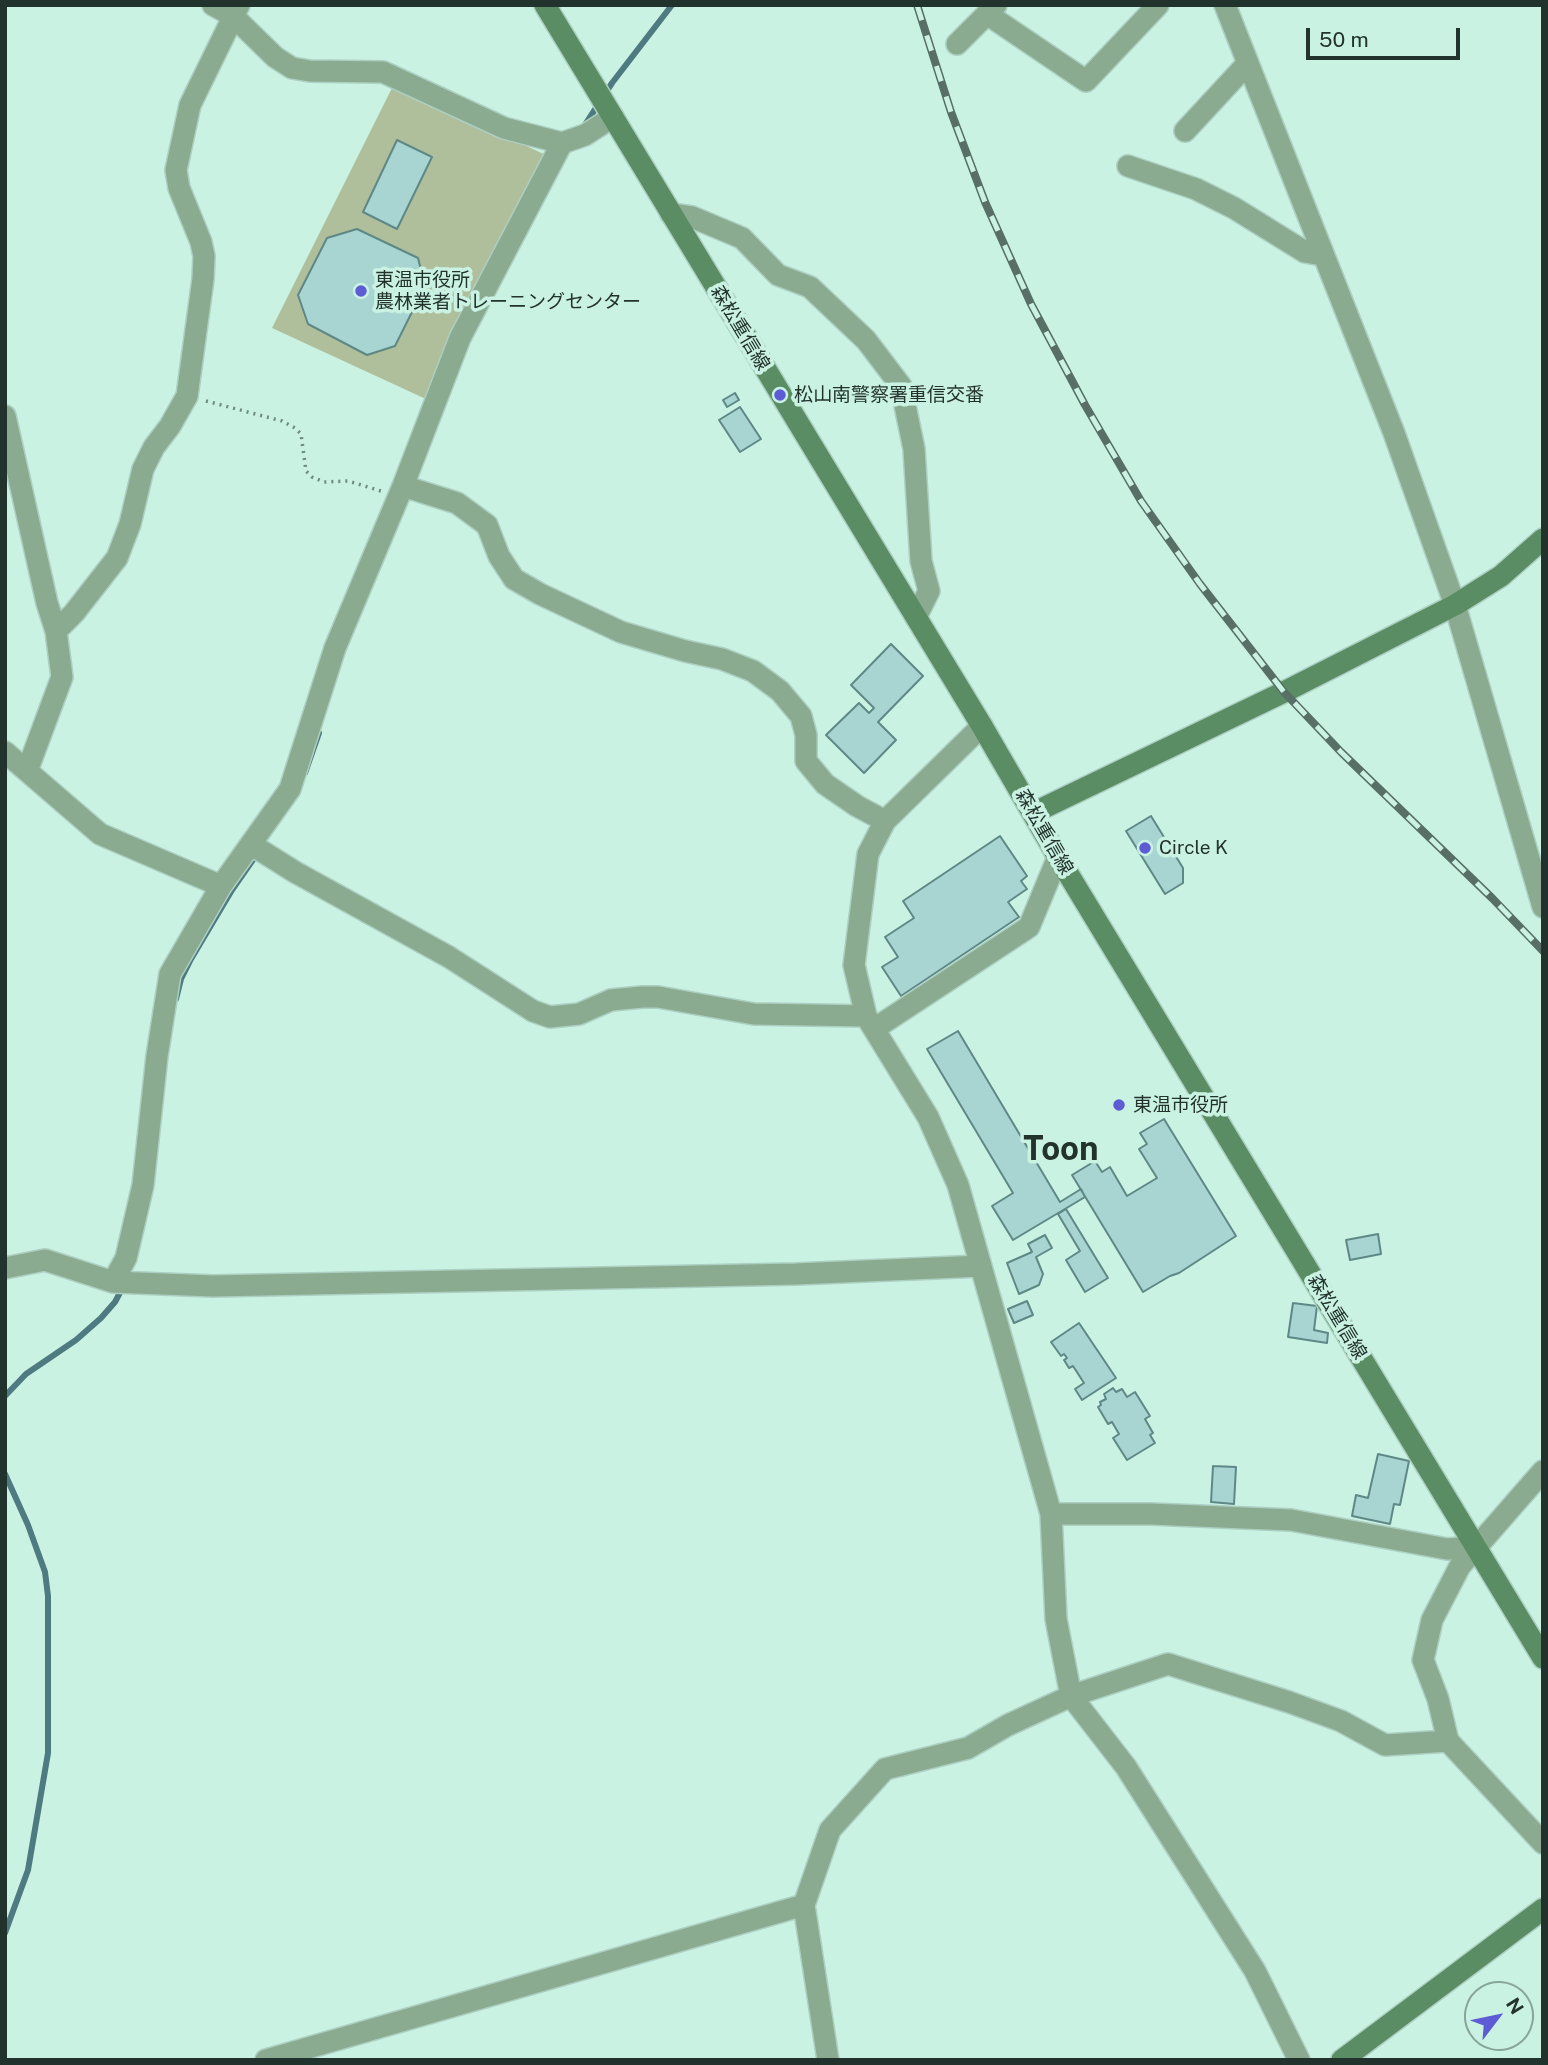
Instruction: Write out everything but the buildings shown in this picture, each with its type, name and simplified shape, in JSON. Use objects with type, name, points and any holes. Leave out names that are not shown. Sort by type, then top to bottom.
[{"type":"main road","name":"森松重信線","points":[[545,5],[1543,1658]]},
{"type":"main road","points":[[1033,813],[1284,692],[1455,605],[1501,576],[1543,539]]},
{"type":"main road","points":[[1342,2060],[1543,1909]]},
{"type":"street","points":[[213,5],[236,11],[275,57],[292,68],[310,71],[383,72],[504,128],[562,143],[585,135],[613,117]]},
{"type":"street","points":[[957,44],[991,10],[1086,80],[1158,5]]},
{"type":"street","points":[[1225,5],[1394,433],[1455,605],[1543,907]]},
{"type":"street","points":[[56,631],[74,613],[117,558],[130,524],[143,469],[187,396],[204,256],[179,188],[176,170],[190,105],[236,11]]},
{"type":"street","points":[[1185,131],[1248,63]]},
{"type":"street","points":[[113,1282],[126,1258],[143,1185],[156,1056],[170,974],[221,886],[290,789],[335,648],[401,492],[460,338],[562,143]]},
{"type":"street","points":[[1128,166],[1196,189],[1234,208],[1305,252],[1322,255]]},
{"type":"street","points":[[671,214],[692,217],[741,238],[778,275],[810,287],[866,340],[901,386],[914,449],[921,561],[929,591],[916,617]]},
{"type":"street","points":[[5,416],[47,603],[56,631],[62,677],[27,771]]},
{"type":"street","points":[[401,492],[457,503],[487,525],[499,556],[514,579],[540,594],[621,632],[722,659],[752,671],[780,691],[801,716],[806,735],[806,761],[825,784],[885,821]]},
{"type":"street","points":[[982,726],[885,821],[868,854],[854,965],[870,1023],[928,1117],[958,1185],[1051,1514],[1056,1619],[1071,1696],[1126,1767],[1255,1971],[1299,2060]]},
{"type":"street","points":[[5,752],[100,834],[221,886]]},
{"type":"street","points":[[252,845],[295,872],[449,957],[533,1011],[550,1017],[579,1014],[611,1000],[658,997],[754,1014],[870,1023],[1029,928],[1058,857]]},
{"type":"street","points":[[5,1268],[45,1260],[113,1282],[213,1286],[796,1274],[981,1266]]},
{"type":"street","points":[[1543,1471],[1460,1566],[1432,1620],[1423,1660],[1438,1699],[1448,1741],[1543,1843]]},
{"type":"street","points":[[1051,1514],[1151,1514],[1291,1520],[1447,1549],[1475,1547]]},
{"type":"street","points":[[828,2060],[804,1905],[830,1830],[885,1769],[968,1748],[1071,1696],[1168,1664],[1341,1721],[1385,1745],[1448,1741]]},
{"type":"street","points":[[266,2060],[804,1905]]},
{"type":"path","points":[[187,396],[282,421],[295,428],[301,433],[306,471],[324,482],[348,481],[401,492]]},
{"type":"green space","points":[[394,84],[548,156],[428,400],[272,328]]},
{"type":"waterway","points":[[583,128],[612,83],[672,5]]},
{"type":"waterway","points":[[305,773],[319,733]]},
{"type":"waterway","points":[[176,999],[181,979],[191,959],[257,854]]},
{"type":"waterway","points":[[5,1396],[26,1374],[76,1340],[101,1318],[115,1302],[123,1287]]},
{"type":"waterway","points":[[5,1474],[45,1572],[48,1596],[48,1753],[28,1870],[5,1933]]},
{"type":"railway","points":[[917,5],[951,112],[985,202],[1031,304],[1141,501],[1200,584],[1284,692],[1341,752],[1543,951]]},
{"type":"place","name":"東温市役所 農林業者トレーニングセンター","points":[[361,291]]},
{"type":"place","name":"松山南警察署重信交番","points":[[780,395]]},
{"type":"place","name":"Circle K","points":[[1145,848]]},
{"type":"place","name":"東温市役所","points":[[1119,1105]]},
{"type":"district","name":"Toon","points":[[1061,1150]]}]
